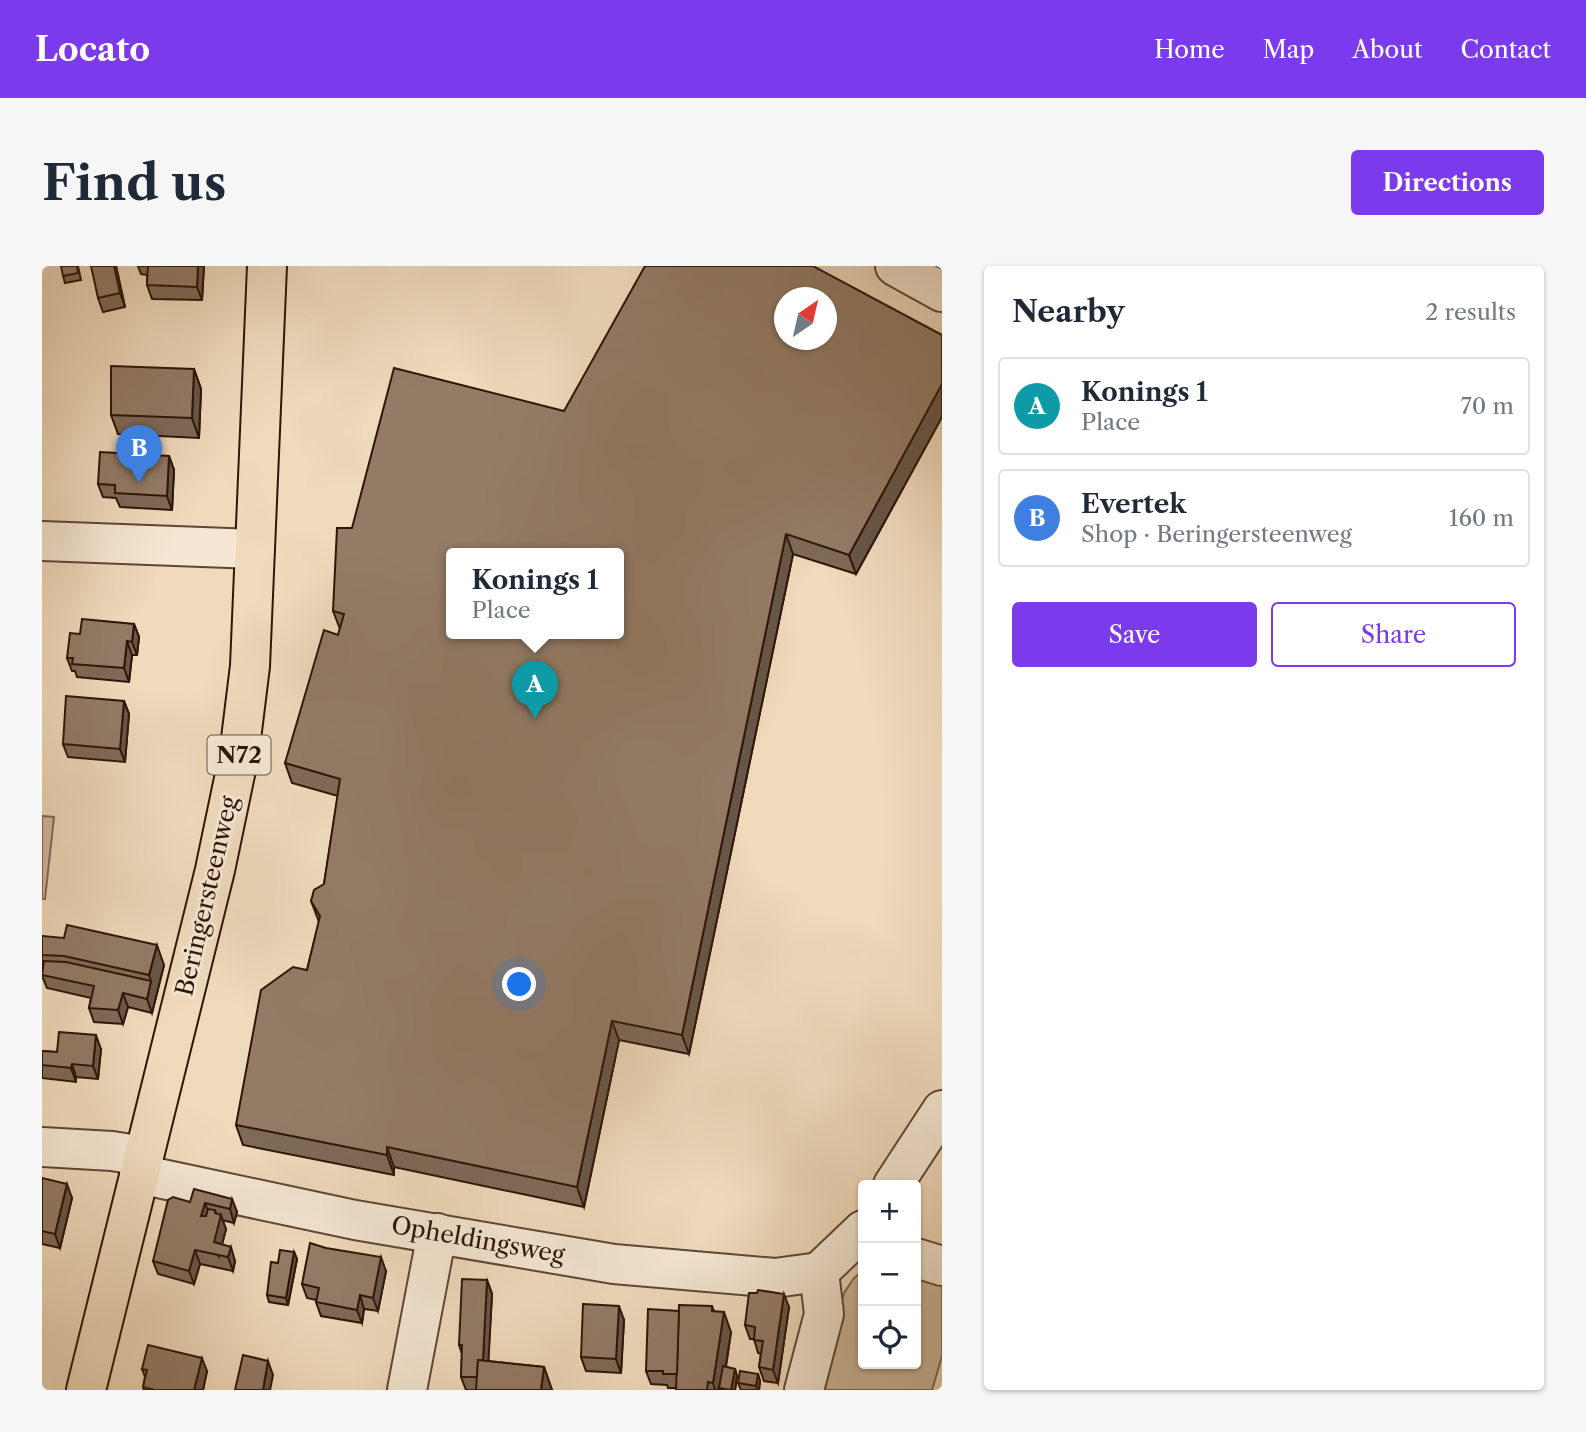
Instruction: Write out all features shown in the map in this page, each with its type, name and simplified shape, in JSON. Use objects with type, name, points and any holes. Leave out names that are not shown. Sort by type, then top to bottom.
[{"type":"main road","name":"Beringersteenweg","points":[[86,1390],[215,870],[239,755],[250,666],[267,266]]},
{"type":"street","points":[[895,266],[942,292]]},
{"type":"street","points":[[42,541],[255,549]]},
{"type":"street","points":[[896,1180],[942,1110]]},
{"type":"street","name":"Opheldingsweg","points":[[42,1147],[112,1151],[141,1165],[355,1220],[614,1264],[775,1278],[820,1272]]},
{"type":"street","points":[[407,1390],[437,1233]]},
{"type":"street","points":[[804,1390],[824,1314],[820,1272],[858,1235]]},
{"type":"street","points":[[921,1260],[942,1266]]},
{"type":"shaded area","points":[[42,816],[54,817],[45,899],[42,899]]},
{"type":"shaded area","points":[[858,1275],[858,1369],[921,1369],[921,1275],[942,1281],[942,1356],[932,1390],[818,1390],[844,1293]]},
{"type":"building","points":[[61,266],[77,266],[78,273],[63,276]]},
{"type":"building","points":[[91,266],[114,266],[120,293],[98,298]]},
{"type":"building","points":[[148,266],[198,266],[197,287],[147,285]]},
{"type":"building","points":[[645,266],[813,266],[942,335],[942,384],[849,555],[786,534],[682,1035],[612,1021],[577,1187],[387,1147],[387,1155],[236,1125],[261,990],[293,967],[307,970],[320,916],[311,901],[314,890],[324,884],[340,779],[285,763],[324,630],[338,635],[344,614],[333,611],[337,528],[352,528],[394,368],[564,411]]},
{"type":"building","points":[[111,366],[194,369],[192,418],[111,415]]},
{"type":"building","points":[[100,452],[169,456],[167,496],[115,493],[115,485],[98,484]]},
{"type":"building","points":[[82,619],[134,624],[132,642],[127,641],[124,668],[72,664],[73,658],[67,658],[70,633],[80,634]]},
{"type":"building","points":[[66,696],[124,701],[120,749],[63,744]]},
{"type":"building","points":[[67,925],[157,945],[149,975],[64,956],[42,955],[42,936],[64,938]]},
{"type":"building","points":[[44,961],[66,962],[151,981],[147,999],[123,993],[118,1010],[89,1008],[94,986],[42,975]]},
{"type":"building","points":[[59,1032],[96,1035],[93,1066],[72,1064],[71,1068],[42,1065],[42,1051],[57,1052]]},
{"type":"building","points":[[42,1178],[67,1184],[55,1234],[42,1231]]},
{"type":"building","points":[[194,1189],[232,1199],[230,1209],[205,1203],[201,1216],[206,1216],[208,1209],[221,1215],[214,1242],[231,1247],[228,1257],[195,1250],[189,1271],[153,1261],[168,1200],[173,1197],[190,1202]]},
{"type":"building","points":[[310,1243],[381,1257],[373,1298],[360,1295],[357,1310],[316,1302],[319,1288],[302,1284]]},
{"type":"building","points":[[280,1250],[294,1252],[286,1298],[267,1295],[271,1262],[278,1263]]},
{"type":"building","points":[[462,1279],[487,1280],[483,1360],[478,1360],[477,1377],[461,1377],[462,1345],[459,1345]]},
{"type":"building","points":[[758,1290],[784,1294],[773,1370],[759,1367],[763,1341],[754,1340],[755,1327],[745,1325],[749,1293],[757,1293]]},
{"type":"building","points":[[583,1304],[619,1306],[616,1359],[581,1357]]},
{"type":"building","points":[[679,1305],[712,1306],[712,1311],[724,1312],[713,1383],[708,1382],[707,1390],[676,1390]]},
{"type":"building","points":[[648,1309],[679,1311],[677,1374],[646,1371]]},
{"type":"building","points":[[148,1345],[202,1358],[194,1390],[155,1390],[143,1387],[147,1370],[142,1369]]},
{"type":"building","points":[[243,1355],[268,1361],[263,1390],[235,1390]]},
{"type":"building","points":[[478,1360],[544,1367],[541,1390],[476,1390]]},
{"type":"building","points":[[723,1366],[735,1369],[731,1390],[719,1388]]},
{"type":"building","points":[[740,1371],[758,1374],[756,1386],[738,1383]]},
{"type":"place","name":"Evertek","points":[[139,483]]},
{"type":"place","name":"Konings 1","points":[[535,719]]}]
